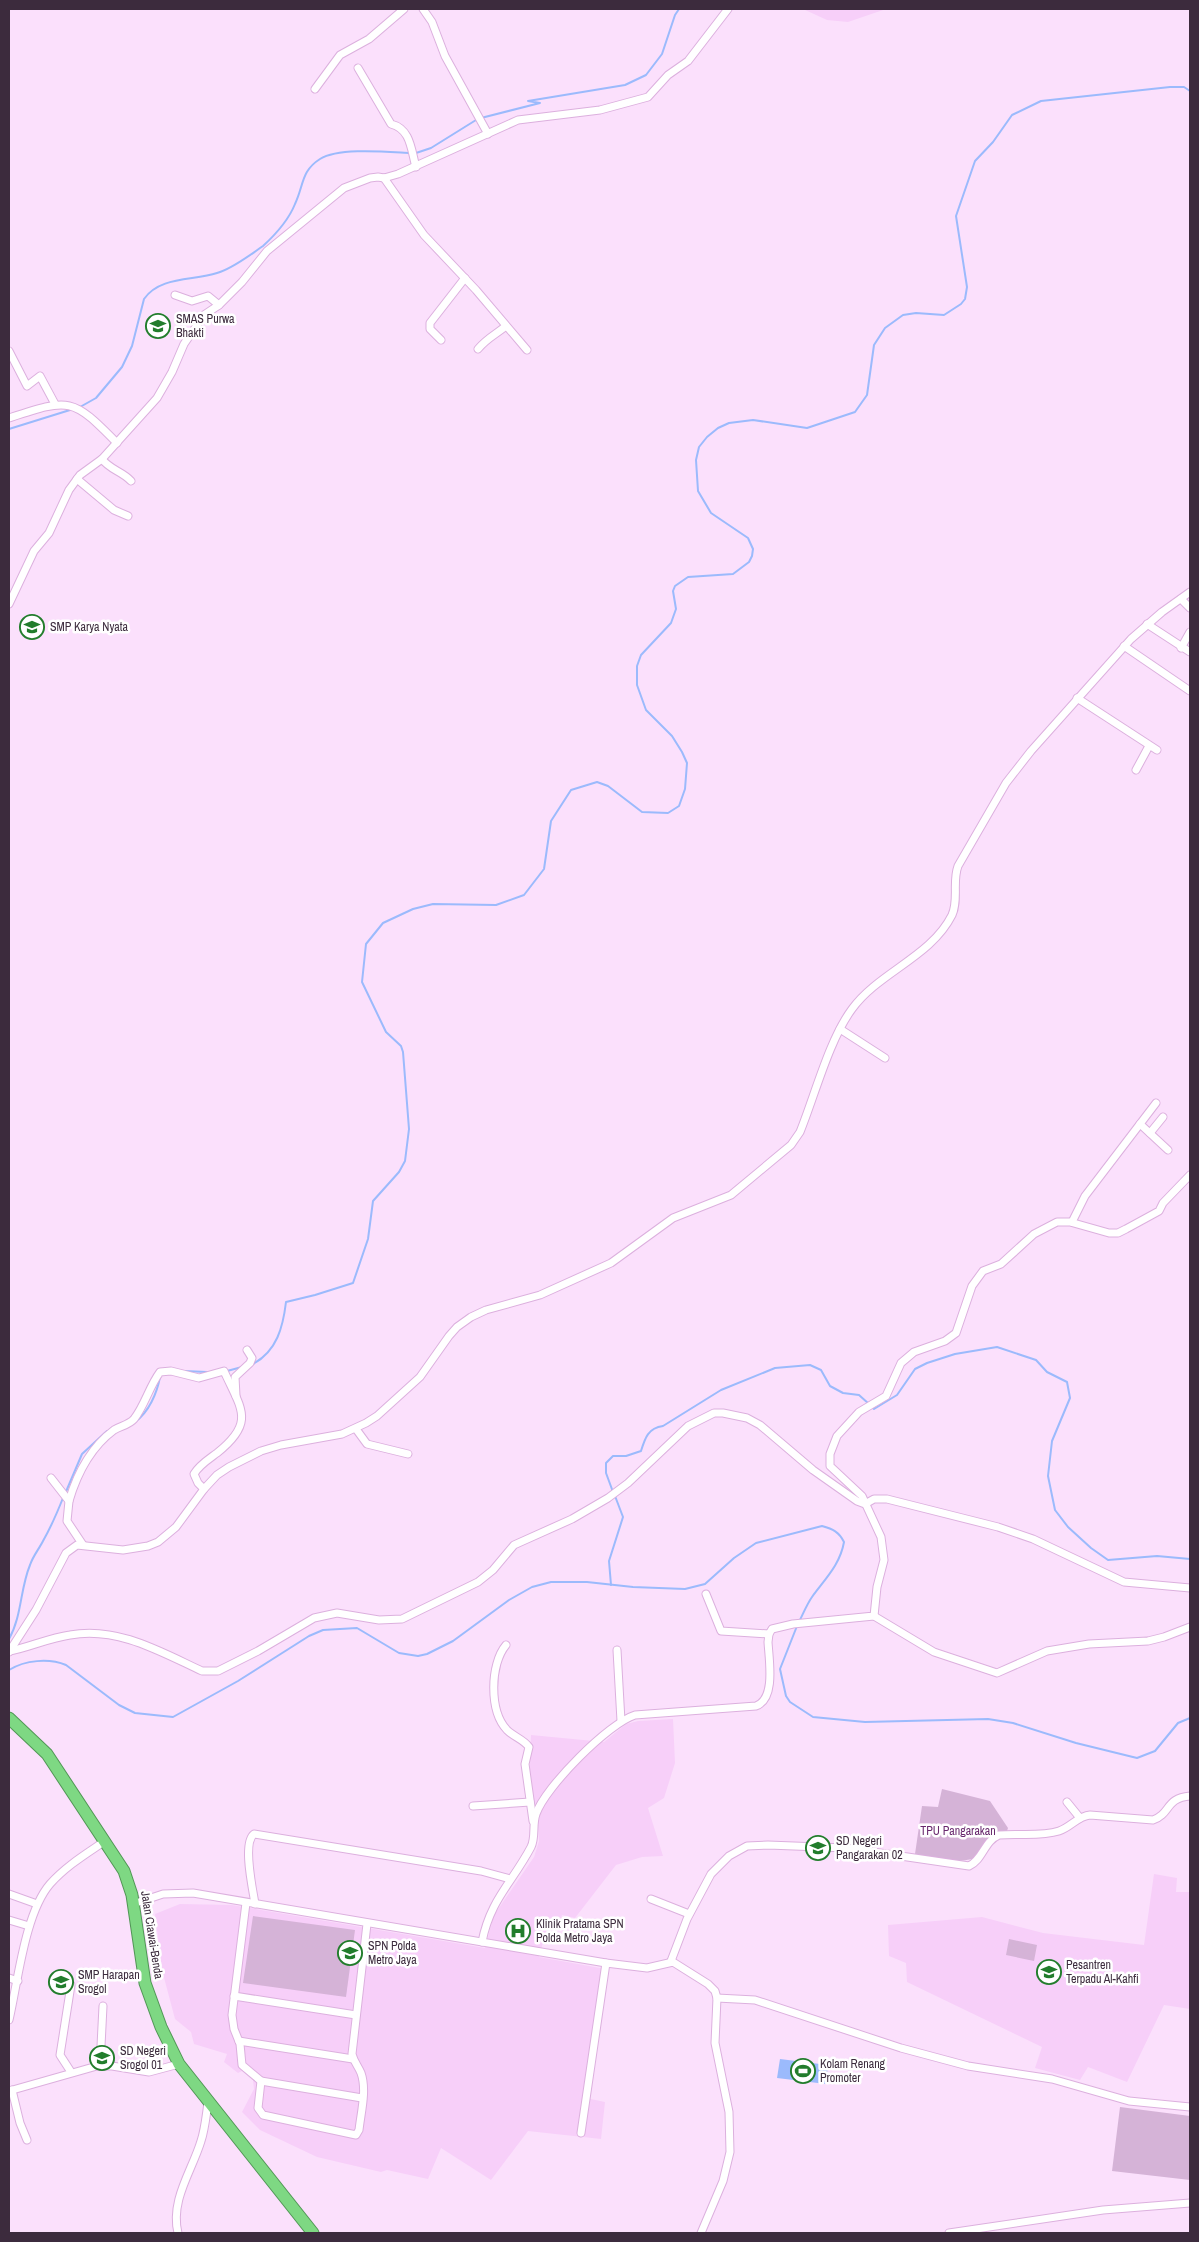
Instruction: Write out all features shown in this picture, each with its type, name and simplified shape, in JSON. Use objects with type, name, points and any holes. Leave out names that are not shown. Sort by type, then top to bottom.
[{"type":"highway","name":"Jalan Ciawai-Benda","points":[[9,1718],[47,1754],[127,1878],[145,1982],[161,2027],[179,2064],[208,2103],[313,2233]]},
{"type":"street","points":[[314,89],[340,55],[369,39],[404,9]]},
{"type":"street","points":[[422,9],[436,28],[445,56],[488,134]]},
{"type":"street","points":[[384,178],[416,167],[518,120],[600,110],[648,97],[668,75],[688,61],[728,9]]},
{"type":"street","points":[[358,68],[391,124],[399,126],[407,134],[416,167]]},
{"type":"street","points":[[9,604],[34,550],[49,533],[63,500],[77,479],[89,467],[102,459],[157,398],[172,372],[184,344],[204,315],[219,305],[242,282],[267,251],[344,188],[378,176],[384,178],[424,235],[527,350]]},
{"type":"street","points":[[441,340],[430,329],[430,322],[464,278]]},
{"type":"street","points":[[175,295],[192,301],[208,296],[219,305]]},
{"type":"street","points":[[478,349],[487,338],[495,336],[506,326]]},
{"type":"street","points":[[9,351],[27,386],[40,376],[55,404]]},
{"type":"street","points":[[9,418],[55,404],[70,406],[85,412],[117,443]]},
{"type":"street","points":[[102,459],[109,467],[122,472],[131,482]]},
{"type":"street","points":[[77,479],[114,510],[128,516]]},
{"type":"street","points":[[9,1651],[36,1610],[71,1548],[83,1545],[111,1550],[131,1550],[158,1542],[176,1527],[217,1475],[229,1467],[261,1451],[281,1444],[331,1437],[356,1429],[377,1416],[420,1377],[453,1331],[471,1317],[486,1310],[540,1295],[582,1277],[622,1256],[669,1220],[722,1200],[741,1188],[796,1139],[840,1029],[853,1007],[866,993],[926,945],[946,924],[955,907],[955,876],[958,866],[1006,783],[1031,751],[1124,646],[1147,624],[1190,592]]},
{"type":"street","points":[[1181,599],[1190,608]]},
{"type":"street","points":[[1147,624],[1181,648],[1190,652]]},
{"type":"street","points":[[1181,648],[1190,632]]},
{"type":"street","points":[[1124,646],[1190,691]]},
{"type":"street","points":[[1077,698],[1156,750]]},
{"type":"street","points":[[1136,770],[1149,746]]},
{"type":"street","points":[[840,1029],[885,1058]]},
{"type":"street","points":[[1072,1222],[1086,1196],[1156,1103]]},
{"type":"street","points":[[1150,1133],[1163,1116]]},
{"type":"street","points":[[1140,1124],[1168,1150]]},
{"type":"street","points":[[874,1616],[884,1549],[874,1518],[862,1496],[830,1466],[830,1454],[838,1436],[859,1412],[886,1396],[892,1387],[898,1367],[905,1359],[921,1348],[945,1341],[956,1333],[972,1286],[981,1272],[1004,1262],[1041,1230],[1057,1222],[1072,1222],[1104,1232],[1121,1232],[1159,1211],[1163,1203],[1190,1176]]},
{"type":"street","points":[[236,1396],[235,1376],[250,1363],[252,1358],[247,1350]]},
{"type":"street","points":[[83,1545],[67,1521],[67,1498],[81,1468],[108,1436],[115,1429],[133,1420],[160,1372],[171,1371],[199,1378],[224,1371],[236,1396],[243,1423],[231,1441],[195,1471],[194,1477],[204,1490]]},
{"type":"street","points":[[9,1651],[70,1634],[104,1634],[130,1640],[202,1671],[211,1672],[218,1671],[250,1655],[320,1617],[337,1613],[385,1620],[402,1619],[478,1582],[493,1570],[514,1545],[572,1519],[608,1498],[628,1483],[688,1426],[714,1413],[747,1418],[760,1426],[813,1470],[857,1501],[865,1504],[874,1499],[887,1499],[998,1527],[1033,1539],[1124,1582],[1190,1588]]},
{"type":"street","points":[[356,1429],[367,1444],[408,1454]]},
{"type":"street","points":[[51,1478],[67,1498]]},
{"type":"street","points":[[706,1594],[721,1631],[769,1634],[777,1627],[793,1624],[874,1616],[934,1652],[998,1673],[1047,1650],[1089,1644],[1148,1641],[1190,1627]]},
{"type":"street","points":[[533,1826],[540,1805],[554,1784],[621,1721],[635,1715],[762,1704],[766,1700],[769,1689],[769,1634]]},
{"type":"street","points":[[482,1942],[492,1908],[532,1845],[533,1826],[525,1764],[529,1747],[507,1730],[501,1721],[493,1687],[496,1665],[506,1645]]},
{"type":"street","points":[[617,1650],[621,1721]]},
{"type":"street","points":[[671,1962],[690,1914],[711,1874],[729,1856],[747,1846],[846,1848],[969,1866],[979,1859],[994,1836],[1053,1832],[1066,1828],[1080,1818],[1090,1815],[1153,1820],[1161,1817],[1168,1806],[1177,1798],[1190,1796]]},
{"type":"street","points":[[473,1806],[530,1802]]},
{"type":"street","points":[[1068,1802],[1080,1818]]},
{"type":"street","points":[[255,1904],[248,1850],[249,1840],[254,1834],[481,1871],[510,1879]]},
{"type":"street","points":[[9,2020],[29,1926],[38,1904],[55,1878],[80,1858],[105,1842]]},
{"type":"street","points":[[133,1904],[163,1894],[182,1892],[606,1963],[647,1968],[671,1962],[708,1984],[715,1991],[717,1998],[715,2043],[729,2112],[730,2152],[723,2181],[701,2233]]},
{"type":"street","points":[[9,1894],[38,1904]]},
{"type":"street","points":[[651,1899],[690,1914]]},
{"type":"street","points":[[246,1903],[232,2021],[239,2041],[242,2065],[261,2082],[362,2098]]},
{"type":"street","points":[[9,1920],[29,1926]]},
{"type":"street","points":[[261,2082],[258,2108],[263,2115],[356,2135],[359,2130],[362,2098],[360,2071],[353,2059],[356,2015],[367,1924]]},
{"type":"street","points":[[581,2133],[606,1963]]},
{"type":"street","points":[[9,1978],[18,1981]]},
{"type":"street","points":[[71,1985],[60,2055],[71,2072]]},
{"type":"street","points":[[234,1996],[356,2015]]},
{"type":"street","points":[[717,1998],[755,2000],[901,2048],[968,2066],[1052,2079],[1129,2101],[1190,2107]]},
{"type":"street","points":[[100,2066],[103,2006]]},
{"type":"street","points":[[239,2041],[353,2059]]},
{"type":"street","points":[[27,2140],[10,2091],[71,2072],[100,2066],[149,2072],[179,2064]]},
{"type":"street","points":[[178,2233],[176,2225],[178,2202],[202,2140],[208,2103]]},
{"type":"street","points":[[949,2233],[1103,2210],[1190,2203]]},
{"type":"shaded area","points":[[803,9],[886,9],[848,22],[827,20]]},
{"type":"shaded area","name":"SPN Polda Metro Jaya","points":[[673,1719],[675,1763],[664,1798],[648,1808],[663,1856],[642,1857],[616,1865],[575,1918],[562,1915],[559,1926],[548,1924],[539,1957],[606,1969],[586,2098],[605,2102],[601,2139],[528,2131],[491,2180],[441,2148],[428,2179],[387,2170],[381,2172],[317,2157],[260,2130],[242,2112],[254,2089],[253,2080],[242,2071],[238,2073],[224,2062],[227,2054],[194,2044],[191,2032],[175,2019],[162,1970],[155,1914],[180,1904],[232,1905],[485,1948],[494,1915],[534,1857],[539,1841],[538,1819],[529,1793],[531,1735],[604,1742],[626,1724],[638,1721]]},
{"type":"shaded area","name":"Pesantren Terpadu Al-Kahfi","points":[[1154,1874],[1177,1878],[1176,1892],[1190,1892],[1190,2009],[1164,2005],[1127,2082],[1088,2067],[1080,2080],[1035,2068],[1042,2047],[907,1982],[906,1963],[889,1956],[888,1925],[982,1917],[1043,1933],[1144,1945]]},
{"type":"green space","name":"TPU Pangarakan","points":[[942,1789],[990,1801],[1008,1828],[1007,1831],[991,1837],[980,1857],[962,1861],[947,1861],[915,1854],[922,1806],[938,1807]]},
{"type":"green space","points":[[253,1916],[355,1930],[346,1997],[243,1983]]},
{"type":"green space","points":[[1009,1939],[1037,1945],[1034,1961],[1006,1955]]},
{"type":"green space","points":[[1120,2107],[1190,2116],[1190,2180],[1112,2171]]},
{"type":"water","name":"Kolam Renang Promoter","points":[[780,2059],[828,2065],[826,2084],[777,2078]]},
{"type":"waterway","points":[[481,118],[540,103],[528,101],[625,85],[646,75],[662,54],[675,15],[679,9]]},
{"type":"waterway","points":[[253,1364],[268,1352],[277,1338],[281,1329],[286,1302],[353,1283],[368,1239],[373,1201],[399,1172],[405,1161],[409,1129],[403,1052],[401,1046],[386,1032],[362,982],[366,944],[383,923],[413,909],[433,904],[496,905],[524,895],[544,869],[551,821],[571,790],[597,782],[608,786],[642,812],[668,813],[679,806],[685,789],[687,763],[672,736],[646,710],[637,685],[637,666],[641,655],[671,623],[676,609],[673,591],[675,586],[688,577],[733,574],[749,562],[753,549],[748,538],[711,513],[698,491],[696,460],[699,447],[718,428],[729,423],[753,420],[807,428],[855,412],[867,395],[874,345],[885,328],[903,315],[916,313],[944,315],[961,304],[965,299],[967,287],[956,216],[975,161],[993,142],[1012,115],[1041,101],[1170,87],[1184,87],[1190,91]]},
{"type":"waterway","points":[[416,153],[431,148],[476,120]]},
{"type":"waterway","points":[[80,407],[96,398],[122,367],[132,346],[144,299],[159,286],[178,280],[223,271],[263,246],[277,232],[289,215],[309,168],[320,159],[328,155],[364,151],[411,153]]},
{"type":"waterway","points":[[9,429],[70,410]]},
{"type":"waterway","points":[[873,1408],[897,1395],[915,1369],[955,1354],[997,1347],[1036,1360],[1047,1372],[1067,1382],[1070,1398],[1052,1441],[1048,1476],[1055,1510],[1068,1527],[1091,1548],[1108,1560],[1157,1556],[1190,1559]]},
{"type":"waterway","points":[[613,1492],[606,1473],[606,1463],[613,1456],[626,1456],[641,1451],[646,1438],[654,1429],[663,1426],[721,1390],[775,1368],[810,1365],[821,1370],[830,1386],[843,1393],[859,1395],[869,1404]]},
{"type":"waterway","points":[[227,1371],[242,1367]]},
{"type":"waterway","points":[[184,1371],[207,1372]]},
{"type":"waterway","points":[[135,1422],[152,1402],[160,1377]]},
{"type":"waterway","points":[[65,1494],[82,1454],[107,1431]]},
{"type":"waterway","points":[[611,1585],[609,1561],[623,1517],[615,1496]]},
{"type":"waterway","points":[[9,1639],[19,1612],[24,1583],[31,1562],[49,1530],[63,1498]]},
{"type":"waterway","points":[[9,1670],[22,1664],[37,1661],[52,1661],[66,1665],[119,1705],[135,1713],[173,1717],[238,1681],[309,1636],[323,1630],[357,1628],[399,1653],[418,1656],[427,1654],[453,1641],[509,1600],[532,1587],[551,1582],[587,1582],[633,1587],[685,1589],[705,1584],[734,1558],[756,1543],[822,1526],[835,1531],[844,1542],[836,1565],[810,1600],[799,1622]]},
{"type":"waterway","points":[[797,1626],[780,1669],[786,1696],[790,1702],[813,1717],[865,1722],[988,1719],[1013,1723],[1076,1743],[1137,1758],[1155,1751],[1178,1723],[1190,1718]]},
{"type":"place","name":"SMAS Purwa Bhakti","points":[[158,326]]},
{"type":"place","name":"SMP Karya Nyata","points":[[32,627]]},
{"type":"place","name":"SD Negeri Pangarakan 02","points":[[818,1848]]},
{"type":"place","name":"Klinik Pratama SPN Polda Metro Jaya","points":[[518,1931]]},
{"type":"place","name":"SPN Polda Metro Jaya","points":[[350,1953]]},
{"type":"place","name":"Pesantren Terpadu Al-Kahfi","points":[[1049,1972]]},
{"type":"place","name":"SMP Harapan Srogol","points":[[61,1982]]},
{"type":"place","name":"SD Negeri Srogol 01","points":[[102,2058]]},
{"type":"place","name":"Kolam Renang Promoter","points":[[803,2071]]}]
